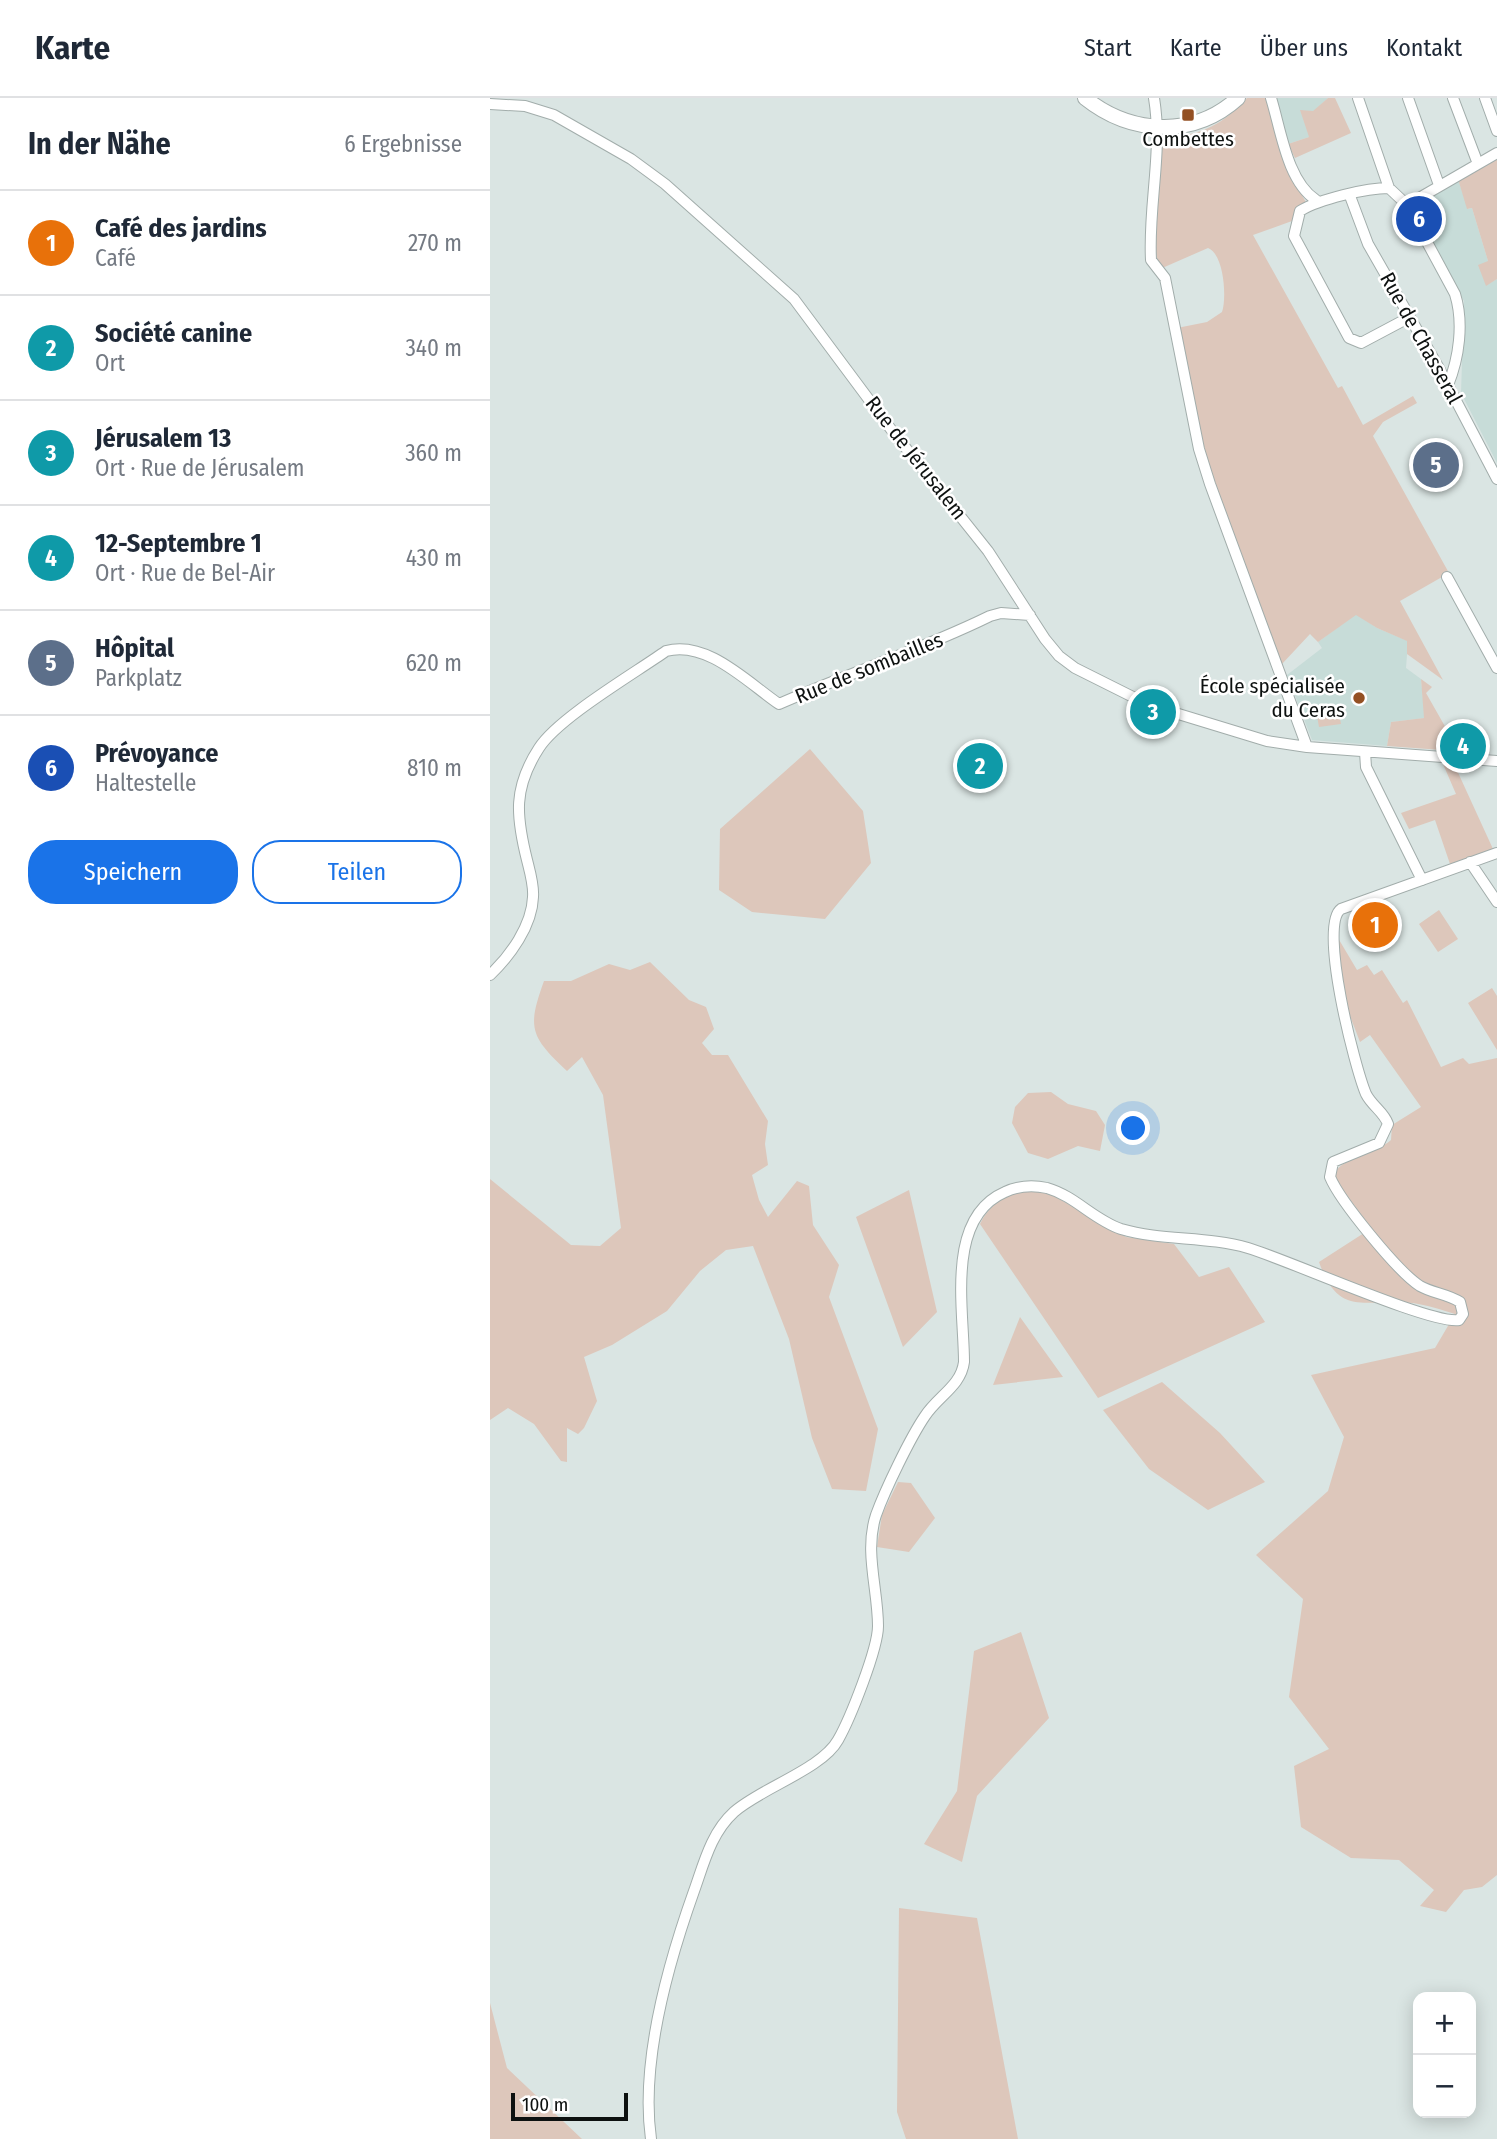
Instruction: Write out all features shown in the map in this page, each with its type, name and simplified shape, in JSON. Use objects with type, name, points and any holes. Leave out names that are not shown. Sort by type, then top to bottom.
[{"type":"main road","points":[[1085,98],[1111,116],[1158,128],[1181,127],[1206,119],[1238,98]]},
{"type":"street","points":[[1154,98],[1158,128],[1151,260],[1165,278],[1199,449],[1210,484],[1307,747]]},
{"type":"street","points":[[1271,98],[1303,191],[1317,200]]},
{"type":"street","points":[[1358,98],[1390,188],[1407,205],[1441,266],[1460,310],[1456,365],[1448,385]]},
{"type":"street","points":[[1408,98],[1439,185]]},
{"type":"street","points":[[1453,98],[1478,164]]},
{"type":"street","points":[[1485,98],[1497,131]]},
{"type":"street","name":"Rue de Jérusalem","points":[[490,104],[525,106],[554,116],[631,159],[665,184],[794,299],[893,432],[984,545],[1059,656],[1119,692],[1149,705],[1251,736],[1307,747],[1497,761]]},
{"type":"street","points":[[1407,205],[1497,153]]},
{"type":"street","points":[[1390,188],[1374,188],[1350,196],[1317,200],[1300,211],[1294,236],[1349,338],[1360,343],[1410,317]]},
{"type":"street","name":"Rue de Chasseral","points":[[1350,196],[1368,244],[1448,385],[1497,479]]},
{"type":"street","points":[[1447,577],[1497,668]]},
{"type":"street","name":"Rue de sombailles","points":[[490,975],[505,960],[528,920],[533,899],[518,821],[518,801],[526,771],[541,745],[562,724],[666,651],[678,648],[704,653],[779,704],[834,680],[925,648],[990,616],[1001,613],[1030,615]]},
{"type":"street","points":[[1365,752],[1366,767],[1422,880]]},
{"type":"street","points":[[651,2139],[648,2101],[667,1976],[710,1846],[735,1812],[833,1748],[870,1660],[878,1624],[872,1552],[874,1523],[924,1417],[961,1376],[964,1362],[964,1255],[972,1223],[983,1207],[1009,1190],[1041,1187],[1068,1197],[1121,1228],[1236,1245],[1409,1308],[1451,1320],[1461,1317],[1463,1309],[1460,1302],[1417,1284],[1397,1266],[1336,1189],[1330,1177],[1331,1167],[1338,1159],[1379,1143],[1388,1128],[1387,1120],[1372,1104],[1364,1088],[1340,998],[1334,915],[1341,909],[1497,853]]},
{"type":"street","points":[[1470,862],[1497,902]]},
{"type":"shaded area","points":[[1247,98],[1266,98],[1295,183],[1307,204],[1292,221],[1253,235],[1338,388],[1342,386],[1363,425],[1413,396],[1417,403],[1383,422],[1373,436],[1449,573],[1400,601],[1443,680],[1407,654],[1407,641],[1356,615],[1318,642],[1310,634],[1282,664],[1206,467],[1177,328],[1207,322],[1222,312],[1223,277],[1218,259],[1208,248],[1160,269],[1153,242],[1162,136],[1187,135],[1209,128]]},
{"type":"shaded area","points":[[1273,98],[1328,98],[1314,111],[1309,137],[1288,144]]},
{"type":"shaded area","points":[[1328,98],[1335,98],[1351,133],[1295,158],[1288,144],[1309,137],[1300,110],[1313,111]]},
{"type":"shaded area","points":[[1497,157],[1497,279],[1486,286],[1478,265],[1488,261],[1472,208],[1467,209],[1458,179]]},
{"type":"shaded area","points":[[1458,179],[1468,209],[1472,208],[1488,261],[1486,285],[1497,279],[1497,463],[1461,393],[1464,301],[1415,209]]},
{"type":"shaded area","name":"École spécialisée du Ceras","points":[[1356,614],[1377,628],[1408,641],[1406,668],[1421,679],[1425,718],[1391,722],[1387,746],[1312,740],[1287,675],[1322,648],[1318,642]]},
{"type":"shaded area","points":[[1421,679],[1432,687],[1426,693],[1455,744],[1452,746],[1455,751],[1387,746],[1391,722],[1424,718]]},
{"type":"shaded area","points":[[1339,713],[1341,724],[1319,727],[1317,716]]},
{"type":"shaded area","points":[[810,749],[863,811],[871,863],[825,919],[752,912],[719,890],[720,829]]},
{"type":"shaded area","points":[[1443,764],[1455,766],[1493,849],[1450,864],[1435,820],[1409,829],[1401,813],[1456,794]]},
{"type":"shaded area","points":[[1439,910],[1458,939],[1438,952],[1419,924]]},
{"type":"shaded area","points":[[1338,938],[1357,970],[1367,965],[1374,975],[1382,970],[1403,1003],[1407,1000],[1441,1067],[1463,1058],[1469,1064],[1497,1058],[1497,1875],[1482,1887],[1464,1890],[1446,1912],[1420,1906],[1434,1890],[1399,1860],[1351,1858],[1301,1827],[1294,1766],[1329,1749],[1289,1697],[1303,1599],[1256,1555],[1328,1491],[1344,1437],[1311,1375],[1435,1348],[1455,1314],[1413,1303],[1367,1303],[1345,1299],[1335,1292],[1319,1262],[1364,1233],[1372,1245],[1385,1247],[1337,1182],[1335,1173],[1344,1164],[1391,1140],[1392,1125],[1421,1107],[1370,1035],[1360,1042],[1342,995]]},
{"type":"shaded area","points":[[650,962],[689,1000],[706,1007],[714,1029],[702,1043],[712,1055],[728,1055],[768,1121],[765,1144],[768,1165],[752,1175],[759,1200],[768,1217],[797,1181],[809,1186],[813,1225],[839,1265],[829,1297],[878,1429],[866,1491],[832,1489],[812,1438],[789,1339],[753,1246],[726,1250],[700,1271],[667,1311],[612,1345],[584,1357],[597,1401],[584,1428],[578,1434],[567,1428],[567,1462],[561,1461],[534,1424],[508,1408],[490,1420],[490,1179],[571,1245],[600,1246],[621,1228],[603,1095],[582,1057],[567,1071],[545,1049],[535,1030],[535,1010],[544,981],[571,981],[609,964],[630,970]]},
{"type":"shaded area","points":[[1492,988],[1497,996],[1497,1050],[1468,1003]]},
{"type":"shaded area","points":[[1051,1092],[1068,1104],[1096,1111],[1105,1125],[1100,1151],[1078,1146],[1048,1159],[1028,1153],[1012,1123],[1015,1107],[1028,1093]]},
{"type":"shaded area","points":[[909,1190],[937,1312],[903,1347],[856,1217]]},
{"type":"shaded area","points":[[1029,1190],[1049,1193],[1126,1237],[1174,1244],[1199,1277],[1229,1267],[1265,1322],[1098,1398],[980,1224],[989,1210],[1000,1201]]},
{"type":"shaded area","points":[[1020,1317],[1063,1377],[993,1385]]},
{"type":"shaded area","points":[[1162,1382],[1220,1433],[1265,1482],[1208,1510],[1149,1469],[1103,1410]]},
{"type":"shaded area","points":[[898,1482],[911,1483],[935,1518],[909,1552],[877,1547],[882,1515]]},
{"type":"shaded area","points":[[1021,1632],[1049,1718],[977,1796],[962,1862],[924,1844],[957,1791],[974,1651]]},
{"type":"shaded area","points":[[899,1908],[977,1918],[1018,2139],[906,2139],[897,2112]]},
{"type":"shaded area","points":[[490,2003],[507,2068],[582,2139],[490,2139]]},
{"type":"place","name":"Combettes","points":[[1188,115]]},
{"type":"place","name":"Prévoyance","points":[[1419,219]]},
{"type":"place","name":"Hôpital","points":[[1436,465]]},
{"type":"place","name":"École spécialisée du Ceras","points":[[1359,698]]},
{"type":"place","name":"Jérusalem 13","points":[[1153,712]]},
{"type":"place","name":"12-Septembre 1","points":[[1463,746]]},
{"type":"place","name":"Société canine","points":[[980,766]]},
{"type":"place","name":"Café des jardins","points":[[1375,925]]}]
